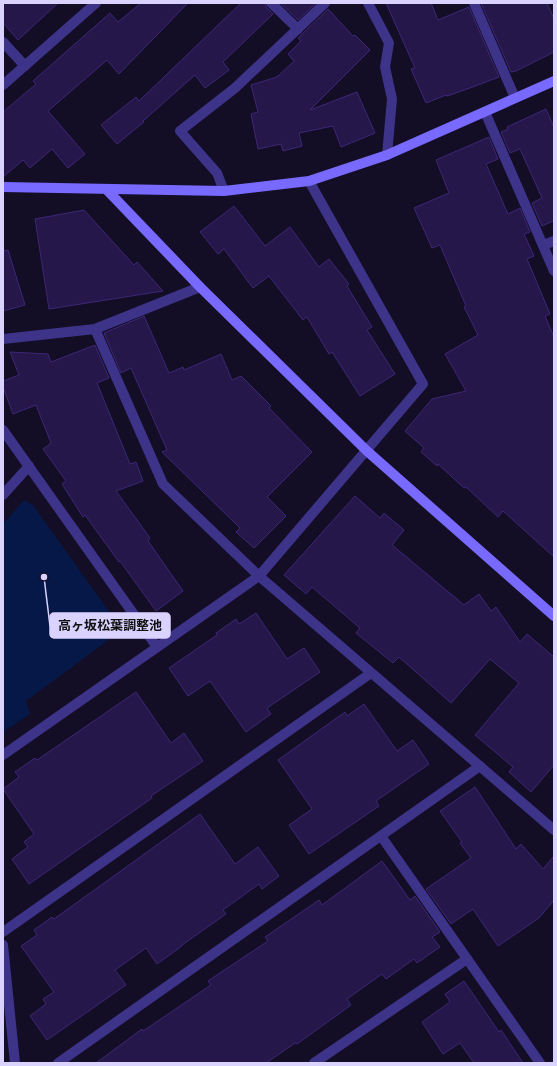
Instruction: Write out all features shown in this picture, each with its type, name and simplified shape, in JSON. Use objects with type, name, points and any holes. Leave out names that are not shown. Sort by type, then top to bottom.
[{"type":"street","points":[[3,85],[96,3]]},
{"type":"street","points":[[271,3],[298,29]]},
{"type":"street","points":[[224,192],[217,173],[180,131],[235,88],[325,3]]},
{"type":"street","points":[[368,3],[388,43],[385,66],[392,99],[387,155]]},
{"type":"street","points":[[474,3],[515,98]]},
{"type":"street","points":[[3,42],[25,66]]},
{"type":"street","points":[[3,187],[224,192],[309,181],[387,155],[554,81]]},
{"type":"street","points":[[485,112],[554,271]]},
{"type":"street","points":[[3,755],[259,576],[423,384],[309,181]]},
{"type":"street","points":[[107,190],[200,287],[367,451],[554,616]]},
{"type":"street","points":[[543,246],[554,241]]},
{"type":"street","points":[[3,339],[95,329],[200,287]]},
{"type":"street","points":[[95,329],[163,484],[259,576],[554,830]]},
{"type":"street","points":[[3,430],[157,647]]},
{"type":"street","points":[[3,495],[28,466]]},
{"type":"street","points":[[3,932],[371,673]]},
{"type":"street","points":[[58,1063],[480,766]]},
{"type":"street","points":[[380,836],[540,1063]]},
{"type":"street","points":[[3,945],[15,1063]]},
{"type":"street","points":[[314,1063],[467,959]]},
{"type":"water","points":[[24,500],[33,505],[122,630],[26,701],[30,714],[3,732],[3,524]]},
{"type":"building","points":[[3,3],[58,3],[18,40],[3,23]]},
{"type":"building","points":[[141,3],[188,3],[119,74],[107,60],[48,111],[85,154],[68,168],[52,149],[30,168],[23,160],[3,177],[3,112],[36,84],[33,81],[110,13],[118,22]]},
{"type":"building","points":[[241,3],[265,3],[266,7],[273,14],[223,62],[229,70],[205,88],[195,75],[143,121],[144,122],[117,144],[101,125],[136,97],[139,101]]},
{"type":"building","points":[[280,3],[316,3],[298,20]]},
{"type":"building","points":[[386,3],[431,3],[438,20],[469,7],[499,77],[426,103],[411,69],[415,68]]},
{"type":"building","points":[[481,3],[547,3],[554,19],[554,52],[516,71],[511,72]]},
{"type":"building","points":[[328,9],[353,36],[355,35],[370,50],[310,110],[357,92],[375,133],[341,147],[333,126],[299,133],[302,146],[283,151],[281,144],[258,149],[251,114],[258,112],[251,85],[277,77],[294,61],[288,54],[301,41],[298,38]]},
{"type":"building","points":[[546,109],[554,127],[554,224],[553,221],[542,226],[532,203],[542,198],[520,149],[510,153],[501,132],[508,129],[507,127]]},
{"type":"building","points":[[489,137],[498,159],[486,164],[508,214],[520,208],[530,232],[524,234],[534,256],[527,259],[550,314],[545,316],[554,337],[554,557],[503,511],[498,517],[466,487],[464,488],[438,464],[437,466],[421,452],[424,448],[405,431],[432,399],[466,391],[445,354],[478,335],[464,307],[466,306],[440,245],[432,248],[414,208],[449,193],[436,160]]},
{"type":"building","points":[[234,206],[265,246],[290,227],[319,267],[329,259],[349,284],[347,286],[372,327],[367,330],[395,374],[360,396],[332,352],[329,354],[307,317],[303,320],[269,276],[253,288],[224,249],[218,254],[200,232]]},
{"type":"building","points":[[84,210],[134,265],[137,262],[163,291],[49,309],[35,219]]},
{"type":"building","points":[[8,250],[25,305],[3,311],[3,251]]},
{"type":"building","points":[[144,316],[169,373],[183,367],[184,370],[221,354],[232,380],[241,376],[271,406],[269,408],[312,452],[267,497],[286,516],[254,548],[236,532],[240,528],[162,452],[167,450],[131,368],[121,373],[104,333]]},
{"type":"building","points":[[95,345],[109,378],[97,383],[130,464],[136,462],[143,481],[116,491],[150,538],[148,541],[183,591],[156,611],[85,515],[83,517],[62,484],[66,481],[43,449],[51,443],[36,405],[13,414],[3,387],[3,381],[19,375],[10,352],[48,354],[51,362]]},
{"type":"building","points":[[355,496],[380,518],[384,513],[404,530],[392,545],[464,605],[479,594],[491,611],[496,607],[520,642],[527,634],[554,657],[554,765],[531,792],[509,772],[513,767],[475,735],[519,683],[490,659],[451,703],[399,657],[393,663],[356,633],[360,628],[312,587],[306,594],[284,575]]},
{"type":"building","points":[[256,613],[287,659],[304,648],[320,672],[267,708],[271,714],[246,732],[210,681],[188,696],[169,668],[217,635],[216,633],[236,619],[239,624]]},
{"type":"building","points":[[136,692],[171,743],[184,733],[203,761],[151,796],[152,798],[29,884],[12,859],[28,847],[24,842],[34,834],[3,789],[19,777],[15,772],[35,758],[37,760]]},
{"type":"building","points":[[364,704],[397,751],[413,740],[429,764],[376,801],[379,806],[309,854],[289,825],[312,809],[278,760],[345,712],[347,716]]},
{"type":"building","points":[[475,787],[516,849],[521,844],[543,869],[554,856],[554,900],[539,918],[498,946],[473,909],[451,924],[426,889],[471,858],[460,843],[462,842],[440,811]]},
{"type":"building","points":[[200,814],[235,864],[258,847],[279,876],[262,889],[259,884],[223,910],[226,914],[157,964],[146,948],[115,970],[126,985],[47,1040],[30,1016],[46,1004],[43,999],[54,992],[21,946],[37,935],[34,930],[52,917],[54,919]]},
{"type":"building","points":[[382,861],[410,900],[415,896],[440,932],[432,937],[440,947],[417,963],[414,959],[386,979],[382,974],[347,999],[351,1005],[297,1044],[295,1043],[266,1063],[96,1063],[142,1029],[143,1031],[211,985],[208,981],[268,941],[265,937],[319,900],[322,905]]},
{"type":"building","points":[[464,981],[499,1032],[501,1030],[523,1063],[474,1063],[460,1043],[443,1054],[422,1022],[450,1002],[445,994]]},
{"type":"place","name":"高ヶ坂松葉調整池","points":[[44,577]]}]
